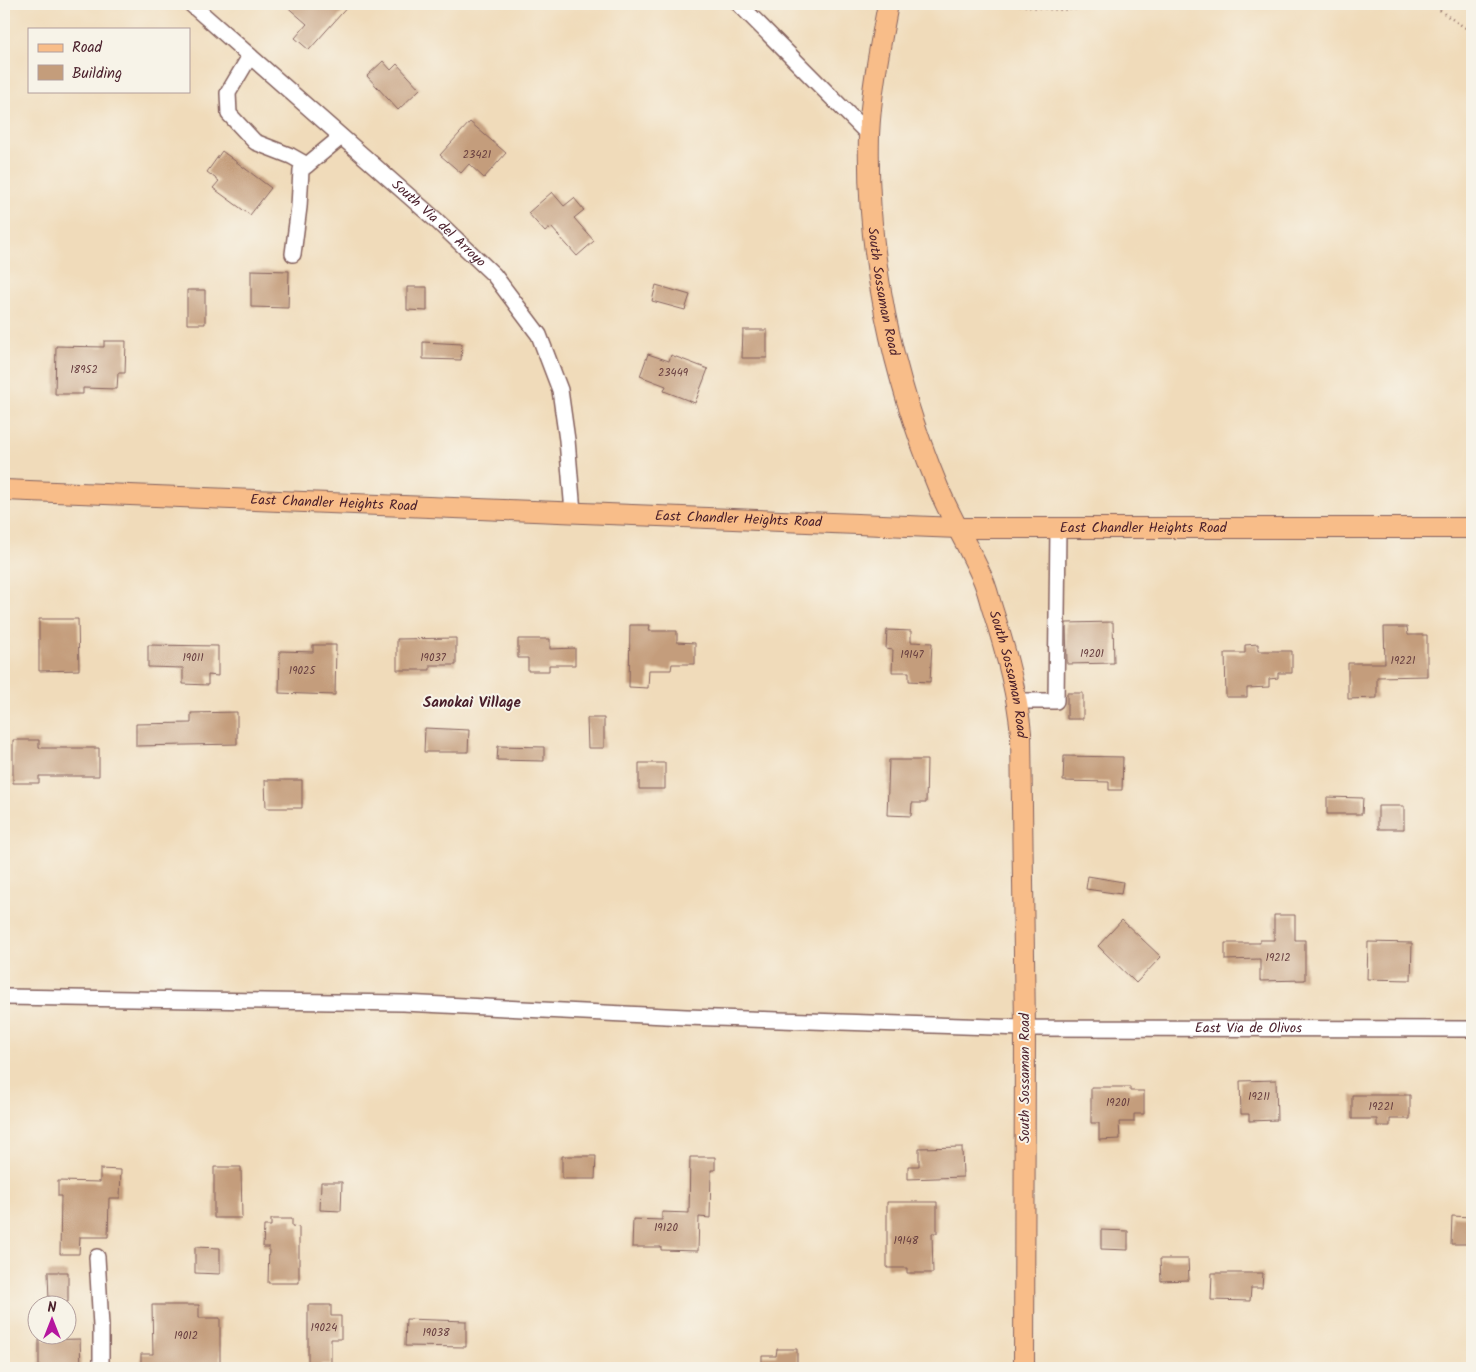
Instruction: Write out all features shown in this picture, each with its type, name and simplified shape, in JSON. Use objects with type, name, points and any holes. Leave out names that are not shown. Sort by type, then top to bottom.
[{"type":"main road","name":"South Sossaman Road","points":[[888,4],[875,74],[869,135],[870,197],[877,268],[891,343],[912,419],[938,488],[982,577],[1003,643],[1017,701],[1021,733],[1024,1028],[1024,1368]]},
{"type":"main road","name":"East Chandler Heights Road","points":[[4,490],[958,528],[1472,528]]},
{"type":"street","name":"South Via del Arroyo","points":[[190,4],[436,220],[494,275],[539,335],[560,390],[567,440],[573,512]]},
{"type":"street","points":[[739,4],[869,135]]},
{"type":"street","points":[[250,56],[228,93],[230,114],[254,142],[291,156],[308,165]]},
{"type":"street","points":[[293,254],[301,170],[342,137]]},
{"type":"street","points":[[1017,701],[1056,701],[1058,528]]},
{"type":"street","name":"East Via de Olivos","points":[[4,997],[403,1003],[686,1017],[1024,1028],[1472,1029]]},
{"type":"street","points":[[96,1257],[101,1326],[101,1368]]},
{"type":"path","points":[[1014,4],[1062,10],[1097,4]]},
{"type":"path","points":[[1432,4],[1472,32]]},
{"type":"building","points":[[284,4],[350,4],[309,50],[295,38],[307,24]]},
{"type":"building","points":[[383,61],[391,70],[397,64],[420,89],[398,110],[367,76]]},
{"type":"building","points":[[470,122],[506,153],[484,178],[469,164],[461,173],[440,155]]},
{"type":"building","points":[[222,151],[271,188],[250,215],[213,188],[219,181],[207,172]]},
{"type":"building","points":[[552,192],[564,206],[574,198],[584,210],[574,218],[594,241],[577,256],[551,227],[545,232],[528,213]]},
{"type":"building","points":[[251,270],[289,271],[288,308],[251,307]]},
{"type":"building","points":[[656,285],[690,295],[685,310],[652,301]]},
{"type":"building","points":[[407,287],[427,287],[427,311],[407,310]]},
{"type":"building","points":[[187,290],[205,290],[205,324],[187,324]]},
{"type":"building","points":[[743,330],[767,330],[767,358],[742,358]]},
{"type":"building","points":[[104,341],[126,341],[125,373],[118,373],[117,389],[83,388],[83,394],[55,394],[56,346],[104,347]]},
{"type":"building","points":[[423,342],[462,344],[461,360],[423,359]]},
{"type":"building","points":[[648,354],[669,361],[671,355],[708,369],[695,403],[664,391],[666,386],[640,376]]},
{"type":"building","points":[[39,619],[78,619],[79,670],[39,671]]},
{"type":"building","points":[[1113,622],[1114,663],[1067,664],[1066,623]]},
{"type":"building","points":[[630,625],[650,625],[649,631],[677,631],[677,642],[695,643],[695,664],[672,664],[671,670],[649,670],[648,688],[629,687]]},
{"type":"building","points":[[1384,627],[1407,627],[1408,635],[1427,635],[1427,676],[1377,677],[1377,698],[1348,699],[1348,663],[1385,663]]},
{"type":"building","points":[[887,630],[911,631],[911,642],[932,643],[930,682],[909,681],[909,672],[892,672],[893,650],[886,649]]},
{"type":"building","points":[[456,638],[456,665],[430,665],[430,670],[397,670],[397,639]]},
{"type":"building","points":[[518,639],[550,639],[550,649],[575,648],[575,665],[549,665],[549,671],[528,671],[528,658],[518,658]]},
{"type":"building","points":[[1258,644],[1258,651],[1292,651],[1292,673],[1278,673],[1278,678],[1269,679],[1269,687],[1247,688],[1247,697],[1226,697],[1225,653],[1245,653],[1245,645]]},
{"type":"building","points":[[148,645],[218,646],[218,676],[208,675],[208,685],[183,684],[183,668],[148,667]]},
{"type":"building","points":[[313,645],[336,645],[335,695],[279,693],[280,651],[313,652]]},
{"type":"building","points":[[1067,693],[1083,693],[1083,719],[1067,719]]},
{"type":"building","points":[[237,712],[237,744],[136,746],[136,724],[191,723],[191,713]]},
{"type":"building","points":[[587,718],[604,718],[604,748],[588,748]]},
{"type":"building","points":[[425,728],[469,730],[468,752],[424,752]]},
{"type":"building","points":[[13,740],[39,740],[39,748],[99,748],[99,776],[39,776],[39,783],[13,783]]},
{"type":"building","points":[[498,746],[544,747],[544,761],[497,760]]},
{"type":"building","points":[[1064,756],[1123,757],[1122,790],[1109,790],[1109,782],[1063,781]]},
{"type":"building","points":[[889,760],[927,760],[926,803],[912,803],[911,816],[887,815]]},
{"type":"building","points":[[639,763],[665,763],[665,789],[639,789]]},
{"type":"building","points":[[265,780],[302,780],[302,808],[266,808]]},
{"type":"building","points":[[1327,797],[1363,798],[1362,814],[1327,814]]},
{"type":"building","points":[[1378,806],[1404,806],[1404,829],[1378,829]]},
{"type":"building","points":[[1088,876],[1123,882],[1121,894],[1086,889]]},
{"type":"building","points":[[1274,915],[1295,915],[1295,940],[1305,940],[1305,980],[1260,981],[1260,959],[1225,960],[1225,943],[1260,943],[1260,940],[1274,940]]},
{"type":"building","points":[[1122,920],[1161,957],[1136,983],[1098,946]]},
{"type":"building","points":[[1368,942],[1412,943],[1411,980],[1367,979]]},
{"type":"building","points":[[1276,1080],[1277,1120],[1249,1121],[1249,1114],[1241,1114],[1240,1081]]},
{"type":"building","points":[[1091,1087],[1130,1087],[1130,1091],[1144,1091],[1144,1114],[1134,1114],[1134,1122],[1119,1122],[1120,1139],[1099,1140],[1099,1123],[1091,1123]]},
{"type":"building","points":[[1352,1095],[1410,1095],[1410,1119],[1390,1119],[1390,1126],[1377,1126],[1377,1119],[1352,1119]]},
{"type":"building","points":[[962,1147],[963,1177],[908,1179],[908,1166],[919,1166],[919,1148]]},
{"type":"building","points":[[562,1156],[596,1156],[595,1179],[562,1179]]},
{"type":"building","points":[[690,1157],[715,1157],[715,1170],[711,1170],[710,1218],[699,1217],[698,1251],[661,1250],[661,1247],[632,1247],[633,1219],[662,1220],[662,1212],[689,1213]]},
{"type":"building","points":[[214,1167],[241,1167],[242,1218],[214,1218]]},
{"type":"building","points":[[100,1169],[121,1170],[120,1198],[109,1198],[108,1237],[80,1237],[79,1254],[60,1254],[61,1196],[58,1196],[58,1181],[100,1182]]},
{"type":"building","points":[[321,1182],[342,1182],[341,1211],[320,1210]]},
{"type":"building","points":[[887,1202],[937,1202],[937,1233],[932,1233],[933,1273],[907,1273],[907,1268],[887,1268]]},
{"type":"building","points":[[1452,1216],[1472,1217],[1472,1244],[1451,1244]]},
{"type":"building","points":[[271,1219],[292,1219],[292,1226],[299,1227],[299,1283],[268,1283],[269,1247],[263,1247],[264,1226],[271,1226]]},
{"type":"building","points":[[1101,1230],[1128,1231],[1128,1250],[1101,1249]]},
{"type":"building","points":[[195,1247],[220,1248],[220,1274],[195,1273]]},
{"type":"building","points":[[1160,1259],[1188,1259],[1189,1280],[1161,1281]]},
{"type":"building","points":[[48,1272],[68,1272],[68,1294],[49,1294]]},
{"type":"building","points":[[1212,1273],[1263,1273],[1262,1288],[1251,1288],[1250,1301],[1211,1300]]},
{"type":"building","points":[[152,1305],[199,1305],[199,1318],[220,1318],[220,1366],[141,1366],[141,1354],[153,1354]]},
{"type":"building","points":[[308,1305],[331,1305],[331,1316],[341,1316],[341,1339],[331,1339],[331,1364],[321,1364],[321,1368],[308,1368]]},
{"type":"building","points":[[406,1319],[466,1321],[466,1347],[405,1346]]},
{"type":"building","points":[[78,1339],[80,1339],[81,1368],[39,1368],[39,1344],[78,1344]]},
{"type":"building","points":[[777,1349],[797,1349],[797,1368],[762,1368],[762,1356],[776,1356]]},
{"type":"district","name":"Sanokai Village","points":[[472,703]]}]
